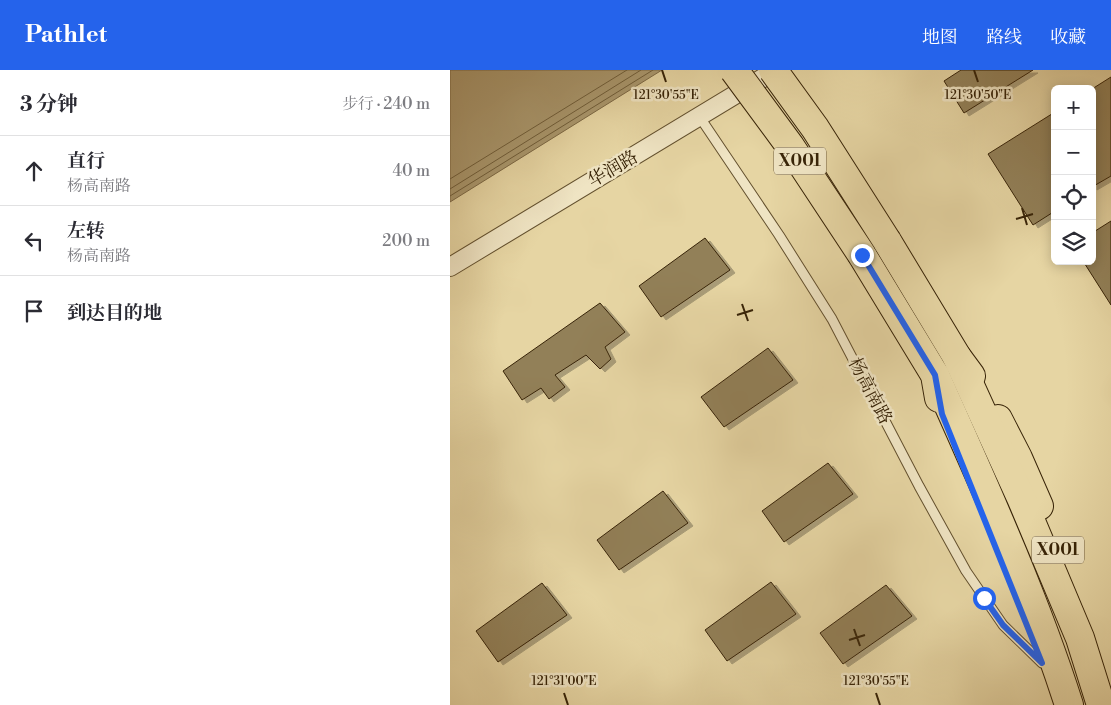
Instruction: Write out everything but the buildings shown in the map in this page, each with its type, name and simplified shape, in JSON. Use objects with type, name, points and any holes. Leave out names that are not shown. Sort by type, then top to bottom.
[{"type":"main road","name":"杨高南路","points":[[734,70],[790,146],[862,255],[935,375],[995,511],[1053,655],[1069,705]]},
{"type":"main road","name":"X001","points":[[775,70],[888,241],[956,357],[1022,500],[1080,638],[1101,705]]},
{"type":"main road","name":"X001","points":[[956,357],[988,398],[1018,458],[1069,577],[1111,697]]},
{"type":"main road","name":"杨高南路","points":[[935,375],[942,414],[1042,663],[1055,705]]},
{"type":"street","name":"华润路","points":[[450,267],[775,70]]},
{"type":"lane","name":"杨高南路","points":[[700,116],[832,319],[919,486],[966,571],[1003,625],[1042,663]]},
{"type":"water","points":[[450,70],[662,70],[450,202]]},
{"type":"route","points":[[862,255],[935,375],[942,414],[1042,663],[1003,625],[984,598]]}]
